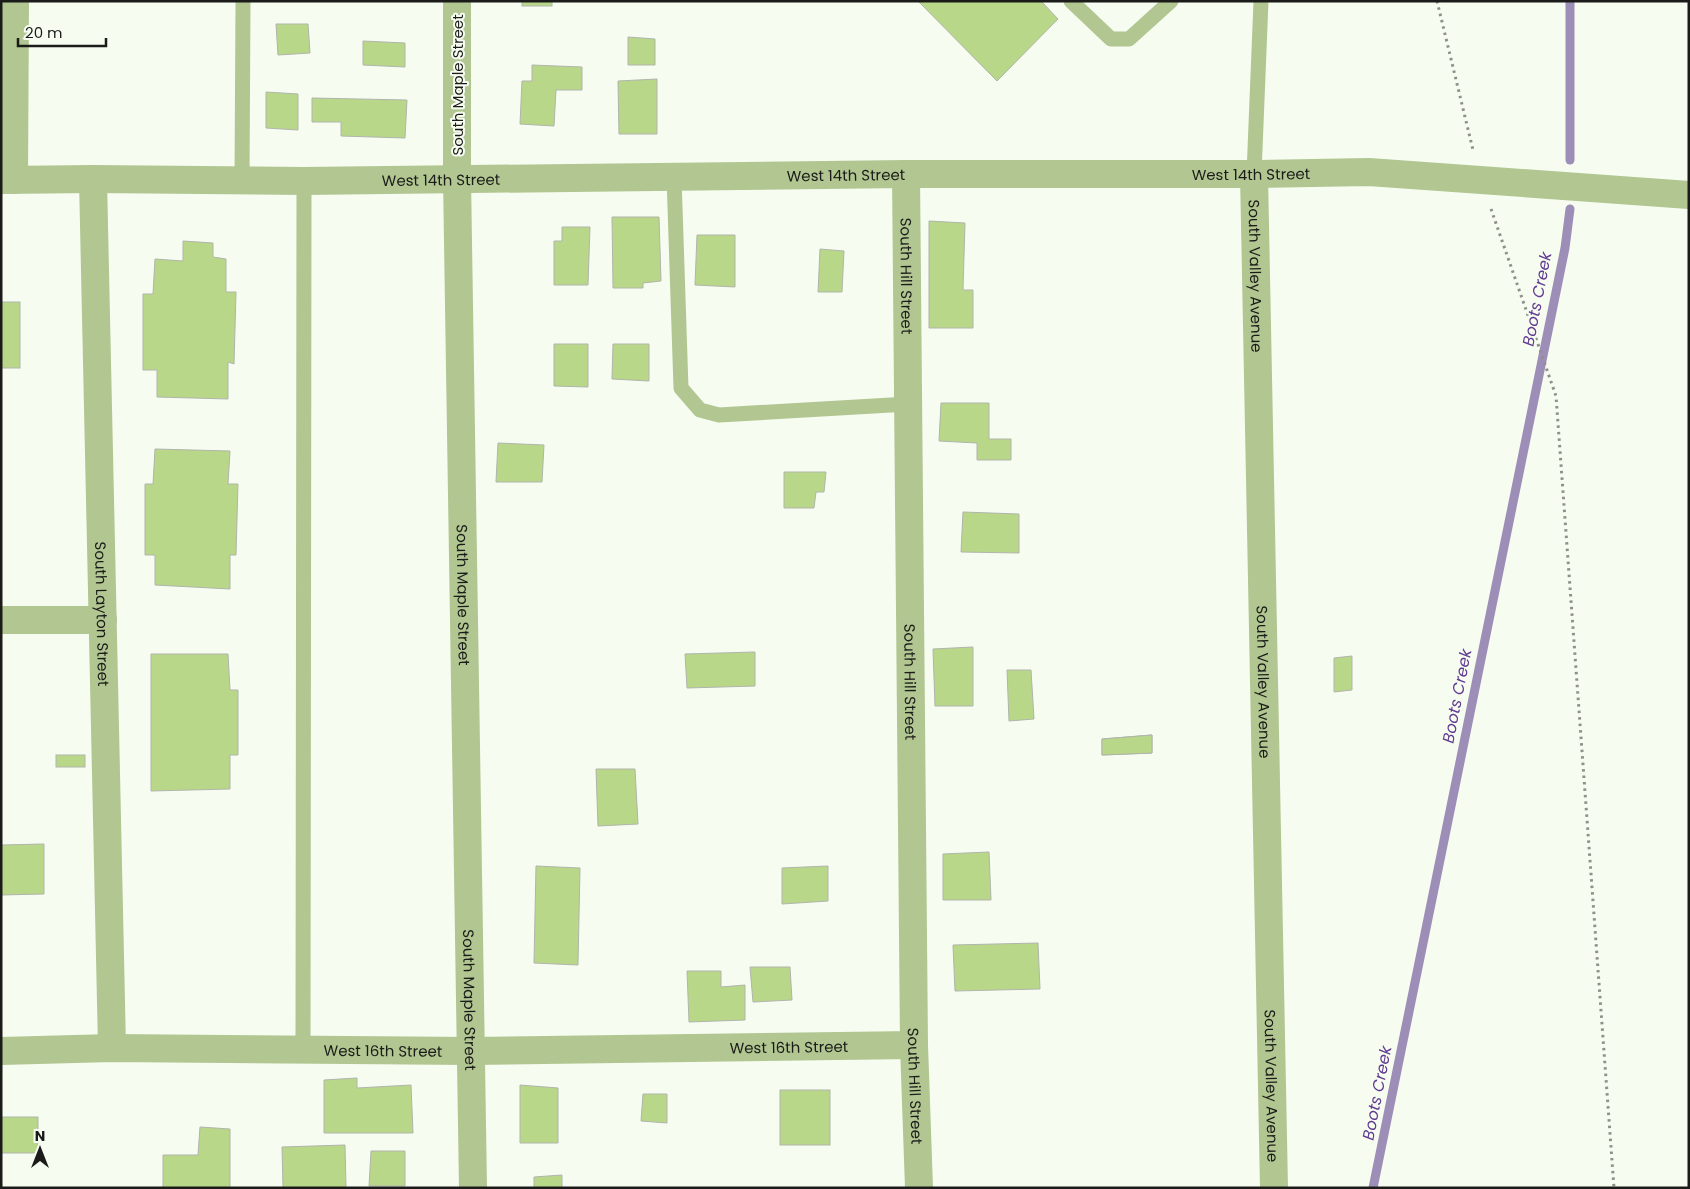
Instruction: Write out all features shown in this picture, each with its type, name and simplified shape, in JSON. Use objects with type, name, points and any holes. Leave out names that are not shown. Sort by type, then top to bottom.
[{"type":"street","points":[[8,180],[15,1]]},
{"type":"street","name":"South Maple Street","points":[[457,1],[456,179],[473,1188]]},
{"type":"street","name":"West 14th Street","points":[[8,180],[304,181],[906,174],[1254,174],[1369,172],[1689,194]]},
{"type":"street","name":"South Hill Street","points":[[906,174],[914,1045],[919,1188]]},
{"type":"street","name":"South Valley Avenue","points":[[1254,174],[1274,1188]]},
{"type":"street","name":"South Layton Street","points":[[93,179],[112,1048]]},
{"type":"street","points":[[1,620],[103,620]]},
{"type":"street","name":"West 16th Street","points":[[1,1051],[112,1048],[472,1051],[914,1045]]},
{"type":"lane","points":[[242,180],[243,1]]},
{"type":"lane","points":[[1071,1],[1111,39],[1129,39],[1172,1]]},
{"type":"lane","points":[[1254,174],[1262,1]]},
{"type":"lane","points":[[674,177],[681,388],[700,410],[719,415],[908,404]]},
{"type":"lane","points":[[302,1050],[304,181]]},
{"type":"path","points":[[1437,1],[1480,180],[1556,396],[1614,1188]]},
{"type":"building","points":[[522,1],[552,1],[552,6],[522,6]]},
{"type":"building","points":[[918,1],[1041,1],[1058,19],[997,81]]},
{"type":"building","points":[[276,24],[308,24],[310,53],[278,55]]},
{"type":"building","points":[[628,37],[655,39],[655,65],[628,65]]},
{"type":"building","points":[[363,41],[405,43],[405,67],[363,65]]},
{"type":"building","points":[[532,65],[582,67],[582,90],[556,90],[554,126],[520,124],[522,81],[532,81]]},
{"type":"building","points":[[657,79],[657,134],[619,134],[618,81]]},
{"type":"building","points":[[266,92],[298,94],[298,130],[266,128]]},
{"type":"building","points":[[312,98],[407,100],[405,138],[341,136],[341,122],[312,122]]},
{"type":"building","points":[[612,217],[659,217],[661,281],[643,283],[643,288],[613,288]]},
{"type":"building","points":[[929,221],[965,223],[963,290],[973,290],[973,328],[929,328]]},
{"type":"building","points":[[562,227],[590,227],[588,285],[554,285],[554,241],[562,241]]},
{"type":"building","points":[[697,235],[735,235],[735,287],[695,285]]},
{"type":"building","points":[[183,241],[213,243],[213,257],[226,259],[226,292],[236,292],[234,364],[228,362],[228,399],[157,397],[157,370],[143,370],[143,294],[153,294],[155,259],[183,261]]},
{"type":"building","points":[[820,249],[844,251],[842,292],[818,292]]},
{"type":"building","points":[[1,302],[20,302],[20,368],[1,368]]},
{"type":"building","points":[[554,344],[588,344],[588,387],[554,386]]},
{"type":"building","points":[[613,344],[649,344],[649,381],[612,379]]},
{"type":"building","points":[[941,403],[989,403],[989,439],[1011,439],[1011,460],[977,460],[977,443],[939,441]]},
{"type":"building","points":[[498,443],[544,445],[542,482],[496,482]]},
{"type":"building","points":[[155,449],[230,451],[228,484],[238,484],[236,555],[230,555],[230,589],[155,585],[155,555],[145,555],[145,484],[153,484]]},
{"type":"building","points":[[784,472],[826,472],[824,492],[816,492],[814,508],[784,508]]},
{"type":"building","points":[[963,512],[1019,514],[1019,553],[961,552]]},
{"type":"building","points":[[973,647],[973,706],[935,706],[933,649]]},
{"type":"building","points":[[755,652],[755,686],[687,688],[685,654]]},
{"type":"building","points":[[151,654],[228,654],[230,690],[238,690],[238,755],[230,755],[230,789],[151,791]]},
{"type":"building","points":[[1352,656],[1352,690],[1334,692],[1334,658]]},
{"type":"building","points":[[1007,670],[1031,670],[1034,719],[1009,721]]},
{"type":"building","points":[[1152,735],[1152,753],[1102,755],[1102,739]]},
{"type":"building","points":[[1152,735],[1152,753],[1102,755],[1102,739]]},
{"type":"building","points":[[56,755],[85,755],[85,767],[56,767]]},
{"type":"building","points":[[596,769],[635,769],[638,824],[598,826]]},
{"type":"building","points":[[44,844],[44,894],[1,895],[1,845]]},
{"type":"building","points":[[989,852],[991,900],[943,900],[943,854]]},
{"type":"building","points":[[536,866],[580,868],[578,965],[534,963]]},
{"type":"building","points":[[828,866],[828,901],[782,904],[782,868]]},
{"type":"building","points":[[1038,943],[1040,989],[955,991],[953,945]]},
{"type":"building","points":[[750,967],[790,967],[792,1000],[753,1002]]},
{"type":"building","points":[[687,971],[721,971],[721,987],[745,985],[745,1020],[689,1022]]},
{"type":"building","points":[[357,1078],[357,1088],[411,1085],[413,1133],[324,1133],[324,1080]]},
{"type":"building","points":[[520,1085],[558,1088],[558,1143],[520,1143]]},
{"type":"building","points":[[780,1090],[830,1090],[830,1145],[780,1145]]},
{"type":"building","points":[[643,1094],[667,1094],[667,1123],[641,1121]]},
{"type":"building","points":[[1,1117],[38,1117],[38,1153],[1,1153]]},
{"type":"building","points":[[200,1127],[230,1129],[230,1188],[163,1188],[163,1155],[198,1155]]},
{"type":"building","points":[[345,1145],[346,1188],[283,1188],[282,1147]]},
{"type":"building","points":[[371,1151],[405,1151],[405,1186],[369,1186]]},
{"type":"building","points":[[562,1175],[562,1188],[534,1188],[534,1177]]},
{"type":"waterway","name":"Boots Creek","points":[[1570,1],[1570,160]]},
{"type":"waterway","name":"Boots Creek","points":[[1373,1188],[1565,248],[1570,209]]}]
